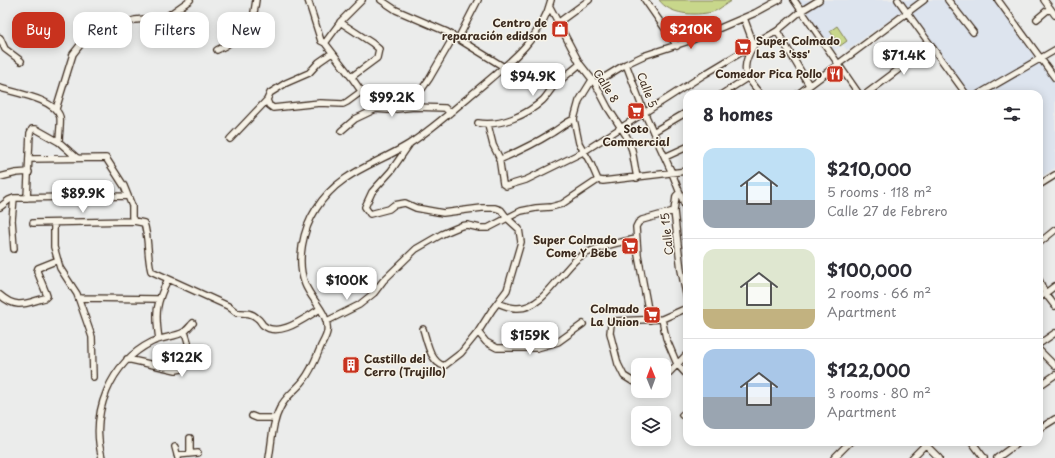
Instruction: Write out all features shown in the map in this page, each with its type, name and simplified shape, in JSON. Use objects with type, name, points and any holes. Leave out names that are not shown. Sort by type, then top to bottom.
[{"type":"street","points":[[56,110],[73,54],[89,34],[135,20],[166,17],[190,0]]},
{"type":"street","points":[[217,50],[225,46],[252,25],[256,0]]},
{"type":"street","points":[[308,0],[320,38],[362,90],[366,98],[376,108],[388,110],[414,107],[445,108],[450,113]]},
{"type":"street","points":[[324,43],[340,22],[362,0]]},
{"type":"street","points":[[381,0],[396,10],[456,37],[504,67]]},
{"type":"street","points":[[399,108],[396,107],[398,99],[401,95],[422,89],[429,80],[478,0]]},
{"type":"street","points":[[269,458],[275,418],[283,402],[302,382],[314,364],[327,333],[328,322],[305,284],[302,269],[301,255],[305,232],[310,219],[325,197],[336,185],[358,169],[380,160],[409,144],[450,113],[521,52],[540,26],[550,7],[551,0]]},
{"type":"street","points":[[558,22],[589,0]]},
{"type":"street","points":[[644,0],[677,46]]},
{"type":"street","points":[[598,180],[579,143],[574,119],[579,101],[593,82],[643,56],[677,46],[744,18],[779,0]]},
{"type":"street","points":[[794,0],[855,90]]},
{"type":"street","points":[[488,125],[499,160],[503,184],[506,186],[526,180],[583,152],[644,112],[777,31],[801,11],[818,0]]},
{"type":"street","points":[[898,0],[932,44],[963,90]]},
{"type":"street","points":[[803,90],[924,0]]},
{"type":"street","points":[[948,0],[973,32]]},
{"type":"street","points":[[998,0],[1055,78]]},
{"type":"street","points":[[1044,0],[1055,15]]},
{"type":"street","name":"Calle 8","points":[[550,7],[580,64],[627,137],[632,150],[638,178]]},
{"type":"street","points":[[1036,19],[1050,8]]},
{"type":"street","points":[[744,18],[754,45],[747,58],[745,71],[747,78],[758,90]]},
{"type":"street","points":[[340,22],[379,49],[377,58],[352,78]]},
{"type":"street","points":[[777,31],[809,85]]},
{"type":"street","points":[[0,38],[5,49],[21,61]]},
{"type":"street","points":[[871,90],[932,44]]},
{"type":"street","points":[[986,90],[1055,50]]},
{"type":"street","points":[[230,139],[267,100],[270,93],[286,83],[309,73],[319,62],[332,53]]},
{"type":"street","points":[[478,123],[488,125],[522,116],[544,99],[552,88],[580,64]]},
{"type":"street","name":"Calle 5","points":[[626,64],[644,112],[672,173],[683,202]]},
{"type":"street","points":[[728,90],[747,78]]},
{"type":"street","points":[[0,88],[37,98],[56,110],[60,118],[59,142]]},
{"type":"street","points":[[267,100],[269,106],[273,108],[320,103],[343,104],[362,90]]},
{"type":"street","points":[[341,130],[376,108]]},
{"type":"street","points":[[653,132],[683,114]]},
{"type":"street","points":[[499,160],[553,133],[564,124],[574,119]]},
{"type":"street","points":[[27,198],[30,133],[32,129],[36,129],[59,142],[77,158]]},
{"type":"street","points":[[409,144],[391,171],[372,192],[365,207],[370,214],[405,203],[422,209],[443,213],[482,208],[496,208],[501,210],[519,229],[521,242],[507,290],[478,332],[461,353],[444,366],[440,365],[430,352],[423,329]]},
{"type":"street","points":[[665,157],[683,149]]},
{"type":"street","points":[[29,159],[106,158],[124,186],[132,206],[132,217],[134,221]]},
{"type":"street","points":[[0,177],[16,173],[29,172]]},
{"type":"street","points":[[328,322],[364,301],[374,293],[383,281],[416,249],[442,234],[460,226],[467,225],[488,228],[521,211],[562,204],[598,180],[603,181],[638,178],[683,172]]},
{"type":"street","points":[[1043,182],[1055,175]]},
{"type":"street","name":"Calle 15","points":[[679,193],[676,196],[674,211],[683,262]]},
{"type":"street","points":[[0,207],[14,198],[127,196]]},
{"type":"street","points":[[14,198],[12,220],[14,249]]},
{"type":"street","points":[[650,320],[636,239],[636,227],[638,223],[648,218],[674,211]]},
{"type":"street","points":[[33,223],[134,221],[144,223],[151,271],[228,306],[237,313],[247,312],[257,317],[263,325],[271,330],[283,330],[320,309]]},
{"type":"street","points":[[54,223],[54,247],[60,268],[79,298],[92,337],[93,378]]},
{"type":"street","points":[[1043,240],[1055,230]]},
{"type":"street","points":[[498,303],[515,308],[526,308],[545,295],[578,258],[589,252],[619,242],[636,239]]},
{"type":"street","points":[[0,294],[12,304],[18,305],[45,298],[47,296],[37,271],[38,268],[58,260]]},
{"type":"street","points":[[159,340],[156,320],[159,299],[168,279]]},
{"type":"street","points":[[1045,293],[1055,286]]},
{"type":"street","points":[[1043,289],[1055,306]]},
{"type":"street","points":[[79,298],[159,299]]},
{"type":"street","points":[[631,380],[624,376],[618,364],[610,333],[611,324],[614,321],[650,320],[662,318],[683,310]]},
{"type":"street","points":[[662,318],[666,338],[677,364],[683,371]]},
{"type":"street","points":[[102,458],[98,421],[104,398],[116,372],[127,359],[152,342],[185,332],[193,323]]},
{"type":"street","points":[[478,332],[486,342],[497,348],[537,348],[558,342],[583,324]]},
{"type":"street","points":[[127,359],[176,370],[182,369],[188,362],[188,342],[185,332]]},
{"type":"street","points":[[1043,341],[1055,333]]},
{"type":"street","points":[[1043,354],[1055,366]]},
{"type":"street","points":[[671,370],[683,358]]},
{"type":"street","points":[[1043,383],[1055,375]]},
{"type":"street","points":[[252,416],[257,418],[275,418]]},
{"type":"street","points":[[1043,426],[1055,419]]},
{"type":"street","points":[[190,438],[190,453]]},
{"type":"street","points":[[834,458],[846,446]]},
{"type":"street","points":[[912,458],[922,446]]},
{"type":"street","points":[[928,446],[939,458]]},
{"type":"street","points":[[975,446],[984,458]]},
{"type":"street","points":[[997,458],[1014,446]]},
{"type":"street","points":[[176,447],[178,457],[198,452]]},
{"type":"shaded area","points":[[799,0],[994,0],[1035,58],[980,90],[966,90],[908,7],[847,50],[843,45],[834,51]]},
{"type":"shaded area","points":[[1039,62],[1055,82],[1055,168],[1043,176],[1043,90],[989,90]]},
{"type":"green space","points":[[659,0],[731,1],[714,11],[690,14],[669,9]]},
{"type":"green space","points":[[837,26],[847,41],[840,46],[830,31]]},
{"type":"place","name":"Centro de reparación edidson","points":[[560,29]]},
{"type":"place","name":"Super Colmado Las 3 'sss'","points":[[743,47]]},
{"type":"place","name":"Comedor Pica Pollo","points":[[835,74]]},
{"type":"place","name":"Soto Commercial","points":[[636,111]]},
{"type":"place","name":"Super Colmado Come Y Bebe","points":[[630,246]]},
{"type":"place","name":"Colmado La Union","points":[[652,315]]},
{"type":"place","name":"Castillo del Cerro (Trujillo)","points":[[351,365]]}]
